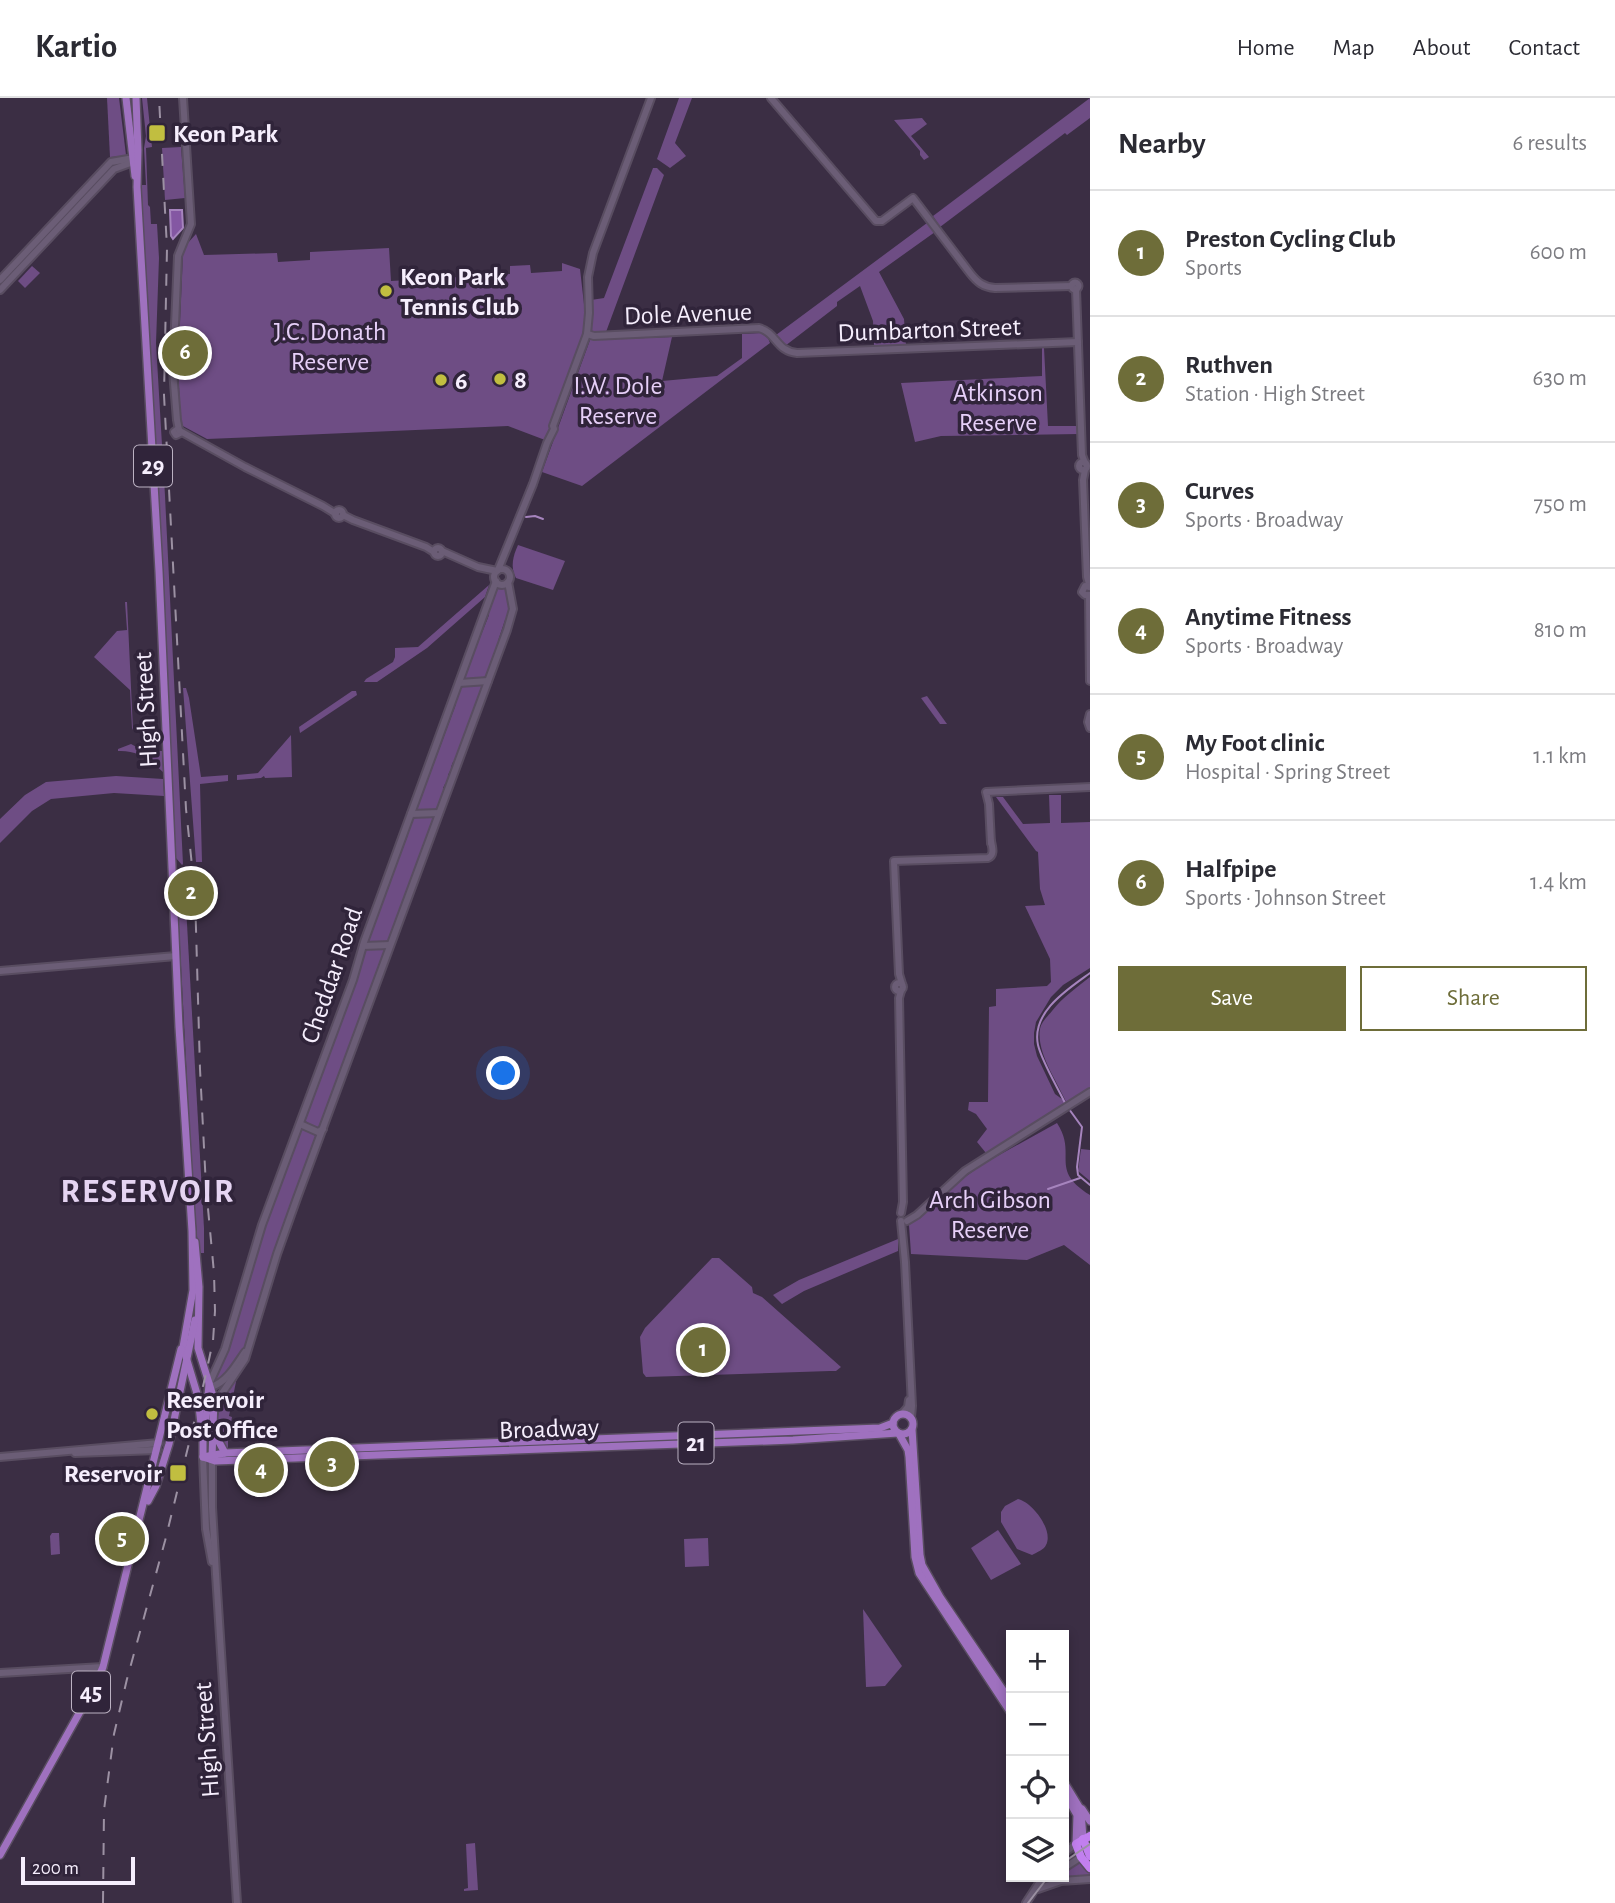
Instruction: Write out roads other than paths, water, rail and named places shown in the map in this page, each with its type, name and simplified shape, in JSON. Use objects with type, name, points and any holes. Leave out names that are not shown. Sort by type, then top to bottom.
[{"type":"highway","points":[[1083,1840],[1090,1868]]},
{"type":"main road","name":"High Street","points":[[126,98],[137,187],[192,1231],[193,1290],[183,1349],[200,1411],[215,1574],[237,1903]]},
{"type":"main road","name":"High Street","points":[[134,161],[136,98]]},
{"type":"main road","points":[[183,98],[191,223],[178,256],[173,371],[178,431],[237,459],[340,515],[486,569],[497,575],[502,584],[508,582],[510,576],[507,571],[503,569],[497,575]]},
{"type":"main road","points":[[771,98],[876,221],[882,221],[913,198],[976,281],[986,287],[1074,288],[1088,587],[1082,590],[1088,595],[1090,681]]},
{"type":"main road","name":"Cheddar Road","points":[[248,1348],[219,1384],[210,1385],[225,1349],[262,1225],[587,334],[588,277],[593,253],[646,116],[650,99]]},
{"type":"main road","points":[[0,280],[102,176],[134,161]]},
{"type":"main road","points":[[0,290],[102,176]]},
{"type":"main road","name":"Dole Avenue","points":[[587,334],[594,336],[759,328],[770,334],[783,350]]},
{"type":"main road","name":"Dumbarton Street","points":[[783,350],[797,354],[1078,342]]},
{"type":"main road","name":"Cheddar Road","points":[[507,571],[509,547]]},
{"type":"main road","name":"Cheddar Road","points":[[214,1416],[220,1396],[241,1368],[277,1254],[512,614],[508,582]]},
{"type":"main road","points":[[459,683],[488,681]]},
{"type":"main road","points":[[1090,714],[1090,728]]},
{"type":"main road","points":[[1006,1705],[919,1573],[915,1557],[913,1422],[907,1415],[910,1370],[895,861],[986,856],[991,852],[989,792],[1090,787]]},
{"type":"main road","points":[[411,814],[439,813]]},
{"type":"main road","points":[[363,946],[390,945]]},
{"type":"main road","points":[[0,971],[176,956]]},
{"type":"main road","points":[[905,1217],[920,1211],[965,1171],[1090,1092]]},
{"type":"main road","points":[[300,1124],[318,1132],[323,1129]]},
{"type":"main road","name":"High Street","points":[[192,1231],[197,1251],[198,1348],[214,1398],[211,1544]]},
{"type":"main road","name":"45","points":[[0,1855],[102,1669],[142,1513],[168,1447],[199,1303]]},
{"type":"main road","name":"45","points":[[150,1491],[184,1340]]},
{"type":"main road","points":[[178,1369],[187,1359],[196,1359],[211,1370],[216,1368]]},
{"type":"main road","points":[[182,1385],[186,1382],[210,1385]]},
{"type":"main road","name":"High Street","points":[[203,1442],[210,1385]]},
{"type":"main road","points":[[162,1431],[167,1429],[180,1394]]},
{"type":"main road","points":[[907,1415],[895,1418],[893,1423],[912,1458],[922,1565],[940,1597],[1006,1695]]},
{"type":"main road","points":[[214,1416],[219,1441],[225,1453]]},
{"type":"main road","name":"Broadway","points":[[832,1434],[880,1428],[893,1423]]},
{"type":"main road","name":"21","points":[[899,1433],[908,1433],[912,1429]]},
{"type":"main road","name":"Broadway","points":[[203,1457],[899,1433]]},
{"type":"main road","points":[[0,1457],[168,1447]]},
{"type":"main road","name":"Broadway","points":[[212,1458],[225,1453],[261,1456]]},
{"type":"main road","points":[[0,1673],[102,1669]]},
{"type":"main road","points":[[1069,1790],[1090,1821]]},
{"type":"main road","points":[[1069,1801],[1077,1815],[1083,1840]]},
{"type":"main road","points":[[1080,1806],[1083,1815],[1083,1840]]},
{"type":"main road","points":[[1069,1865],[1087,1854]]},
{"type":"main road","points":[[1036,1891],[1060,1881],[1090,1880]]},
{"type":"main road","points":[[1036,1891],[1040,1882]]},
{"type":"main road","points":[[1026,1903],[1047,1882]]},
{"type":"waterway","points":[[526,517],[543,519]]},
{"type":"waterway","points":[[1066,1105],[1043,1059],[1037,1033],[1040,1022],[1053,1003],[1090,973]]},
{"type":"waterway","points":[[1069,1109],[1082,1127],[1078,1175],[1090,1185]]},
{"type":"waterway","points":[[1048,1189],[1080,1178]]},
{"type":"tram line","points":[[1069,1859],[1090,1844]]},
{"type":"tram line","points":[[1028,1903],[1044,1882]]},
{"type":"railway","points":[[103,1903],[104,1810],[114,1734],[205,1378],[213,1341],[215,1311],[200,1069],[195,894],[186,809],[164,395],[167,248],[159,98]]},
{"type":"place","name":"Keon Park","points":[[157,133]]},
{"type":"place","name":"Keon Park Tennis Club","points":[[386,291]]},
{"type":"place","name":"Halfpipe","points":[[185,353]]},
{"type":"place","name":"8","points":[[500,379]]},
{"type":"place","name":"6","points":[[441,380]]},
{"type":"place","name":"Ruthven","points":[[191,893]]},
{"type":"place","name":"Preston Cycling Club","points":[[703,1350]]},
{"type":"place","name":"Reservoir Post Office","points":[[152,1414]]},
{"type":"place","name":"Curves","points":[[332,1464]]},
{"type":"place","name":"Anytime Fitness","points":[[261,1470]]},
{"type":"place","name":"Reservoir","points":[[178,1473]]},
{"type":"place","name":"My Foot clinic","points":[[122,1539]]},
{"type":"district","name":"RESERVOIR","points":[[148,1190]]},
{"type":"park label","name":"J.C. Donath Reserve","points":[[330,346]]},
{"type":"park label","name":"I.W. Dole Reserve","points":[[618,400]]},
{"type":"park label","name":"Atkinson Reserve","points":[[998,407]]},
{"type":"park label","name":"Arch Gibson Reserve","points":[[990,1214]]}]
